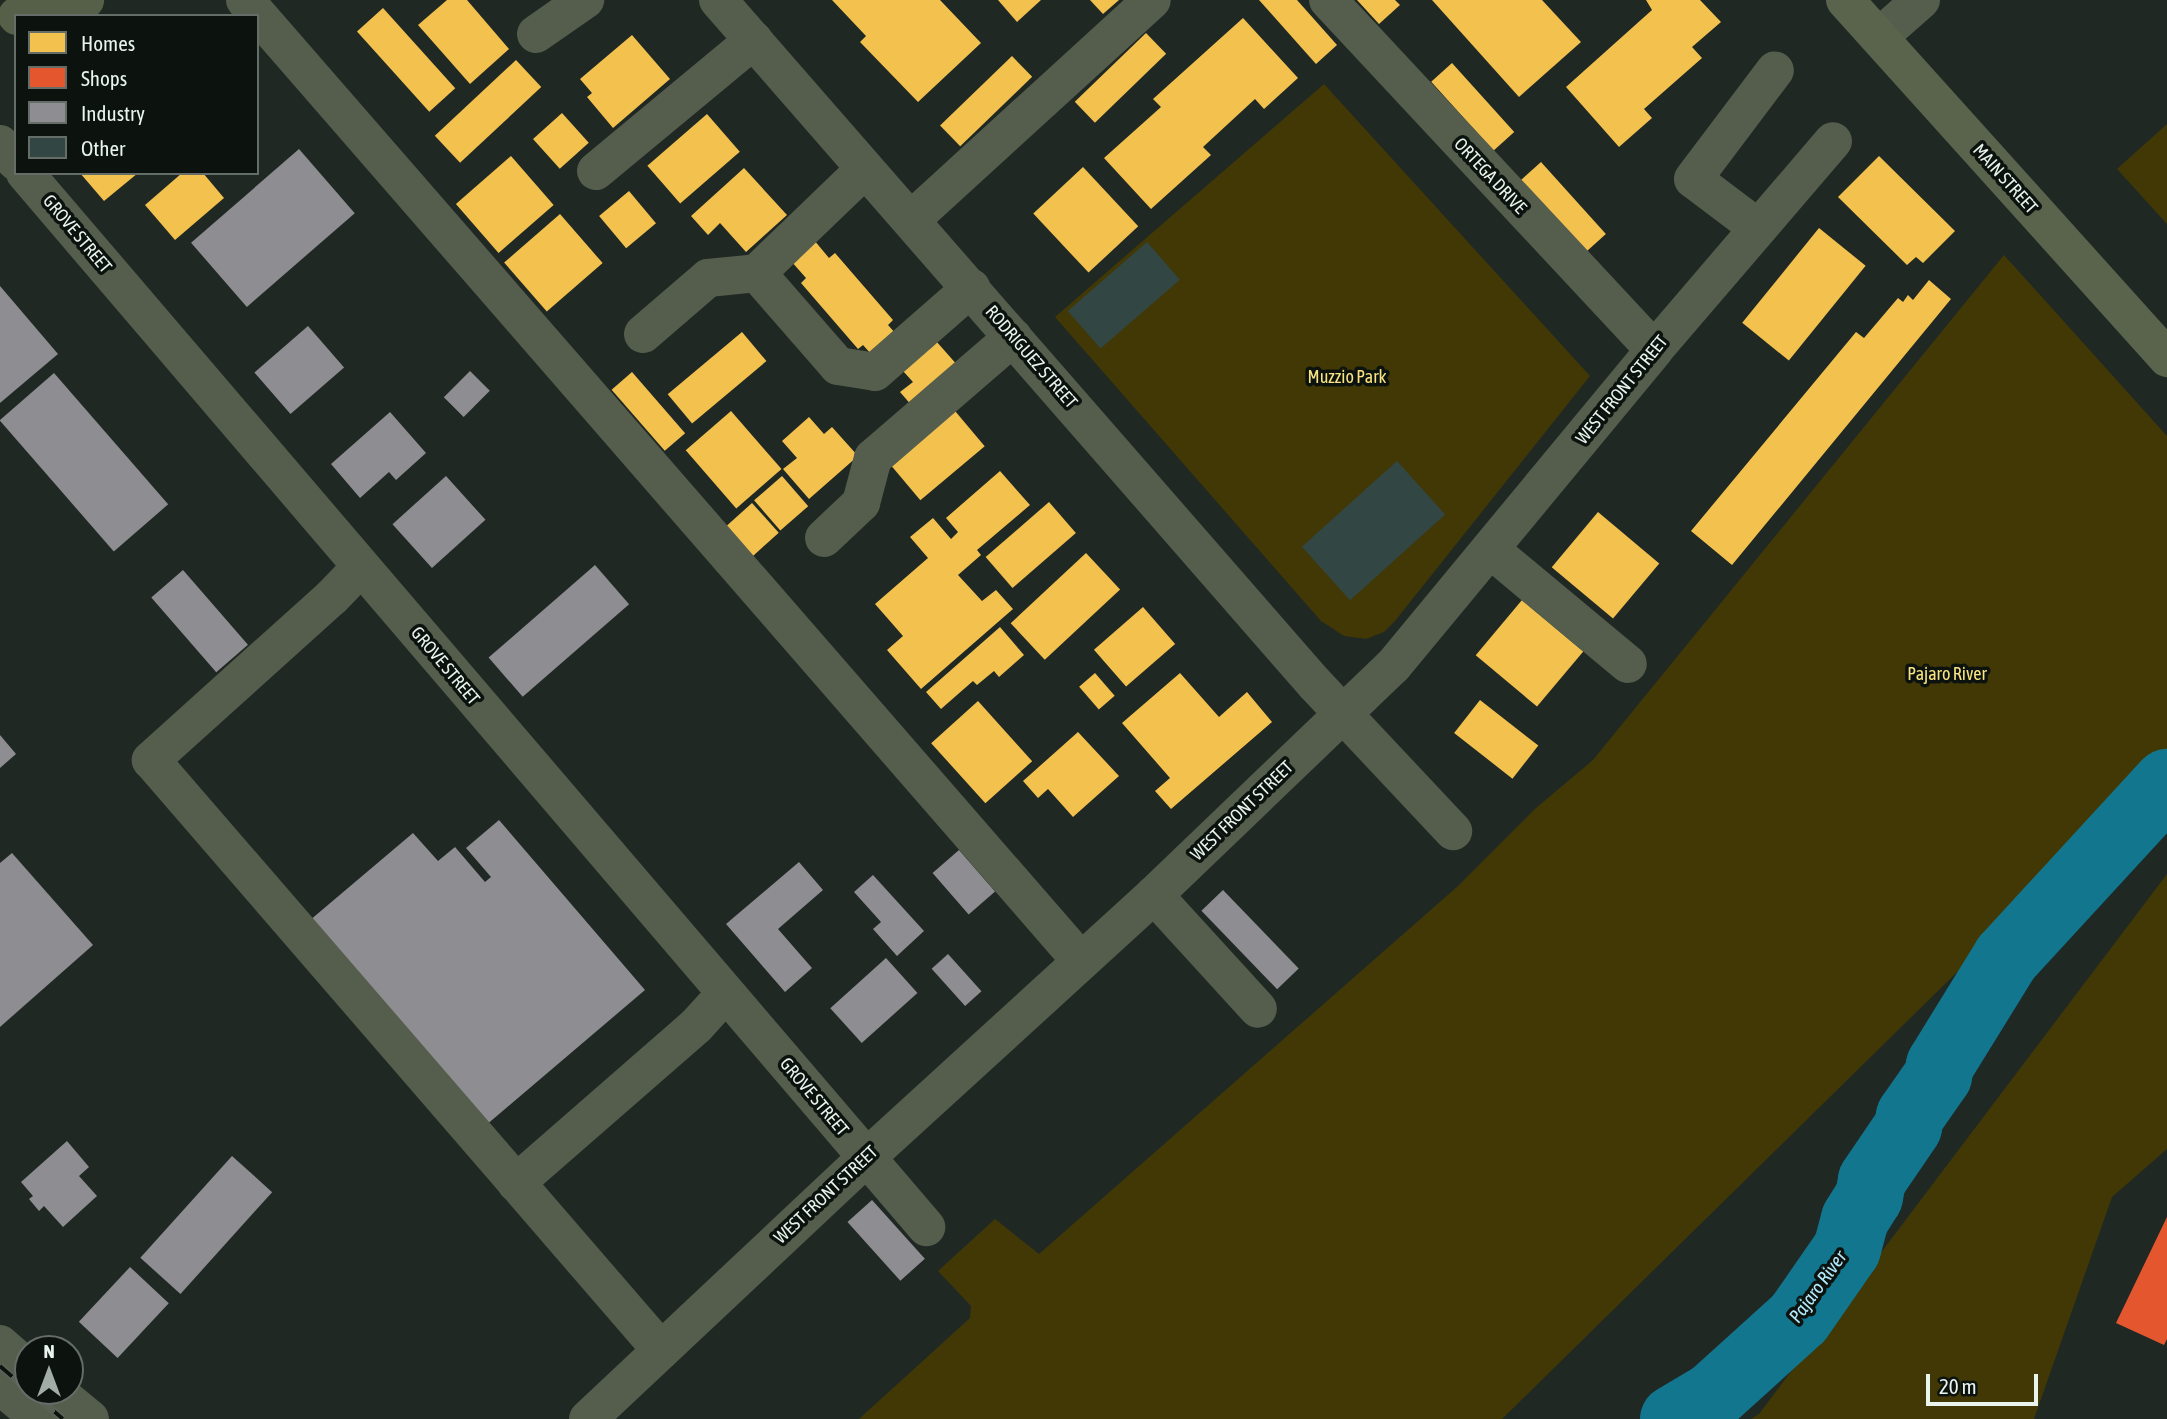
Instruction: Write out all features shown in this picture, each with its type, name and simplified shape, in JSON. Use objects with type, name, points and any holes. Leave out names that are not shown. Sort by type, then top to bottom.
[{"type":"highway","points":[[26,14],[85,0]]},
{"type":"main road","name":"MAIN STREET","points":[[1845,0],[2167,358]]},
{"type":"street","points":[[245,0],[257,14]]},
{"type":"street","points":[[536,34],[585,0]]},
{"type":"street","name":"RODRIGUEZ STREET","points":[[718,0],[1343,715],[1453,831]]},
{"type":"street","points":[[911,220],[1152,0]]},
{"type":"street","name":"ORTEGA DRIVE","points":[[1328,0],[1654,351]]},
{"type":"street","points":[[1878,37],[1921,0]]},
{"type":"street","points":[[259,16],[1081,961]]},
{"type":"street","points":[[596,171],[754,40]]},
{"type":"street","points":[[1758,228],[1693,179],[1775,70]]},
{"type":"street","name":"WEST FRONT STREET","points":[[606,1413],[661,1350],[1154,895],[1393,666],[1654,351],[1833,141]]},
{"type":"street","points":[[0,144],[14,160]]},
{"type":"street","points":[[643,334],[708,278],[757,273],[864,169]]},
{"type":"street","name":"GROVE STREET","points":[[27,175],[926,1227]]},
{"type":"street","points":[[757,273],[838,366],[875,372],[971,288]]},
{"type":"street","points":[[824,538],[861,503],[873,458],[1013,337]]},
{"type":"street","points":[[1491,550],[1628,664]]},
{"type":"street","points":[[360,566],[332,597],[151,760],[661,1350]]},
{"type":"street","points":[[1154,895],[1258,1009]]},
{"type":"street","points":[[516,1184],[696,1026],[725,994]]},
{"type":"street","points":[[0,1344],[14,1356]]},
{"type":"street","points":[[0,1386],[40,1419]]},
{"type":"street","points":[[73,1405],[90,1419]]},
{"type":"green space","name":"Muzzio Park","points":[[1324,84],[1590,376],[1395,621],[1384,632],[1366,639],[1344,636],[1321,621],[1055,317]]},
{"type":"green space","points":[[2167,124],[2167,224],[2117,169]]},
{"type":"green space","name":"Pajaro River","points":[[2004,255],[2167,436],[2167,766],[1502,1419],[859,1419],[970,1318],[971,1306],[938,1271],[995,1219],[1039,1254],[1458,886],[1536,808],[1593,760]]},
{"type":"green space","points":[[2167,874],[2167,1149],[2112,1197],[2034,1419],[1751,1419],[1759,1414]]},
{"type":"building: Homes","points":[[447,0],[467,0],[509,49],[470,84],[418,25]]},
{"type":"building: Homes","points":[[832,0],[940,0],[981,43],[918,102],[860,42],[866,36]]},
{"type":"building: Homes","points":[[998,0],[1041,0],[1017,22]]},
{"type":"building: Homes","points":[[1090,0],[1119,0],[1103,14]]},
{"type":"building: Homes","points":[[1259,0],[1297,0],[1337,45],[1316,64]]},
{"type":"building: Homes","points":[[1357,0],[1395,0],[1400,5],[1379,24]]},
{"type":"building: Homes","points":[[1432,0],[1542,0],[1581,42],[1519,97]]},
{"type":"building: Homes","points":[[1646,0],[1700,0],[1721,22],[1692,47],[1702,58],[1644,109],[1652,118],[1619,147],[1566,87],[1652,10]]},
{"type":"building: Homes","points":[[383,8],[455,88],[429,112],[357,31]]},
{"type":"building: Homes","points":[[1243,18],[1298,78],[1264,109],[1255,99],[1203,147],[1211,155],[1151,209],[1104,158],[1161,107],[1153,99]]},
{"type":"building: Homes","points":[[1146,33],[1166,54],[1095,123],[1075,102]]},
{"type":"building: Homes","points":[[632,35],[670,79],[613,128],[587,97],[592,93],[580,79]]},
{"type":"building: Homes","points":[[1012,56],[1032,77],[960,146],[940,125]]},
{"type":"building: Homes","points":[[516,60],[541,87],[460,163],[435,136]]},
{"type":"building: Homes","points":[[1452,63],[1514,132],[1493,151],[1431,82]]},
{"type":"building: Homes","points":[[562,113],[589,143],[560,169],[533,139]]},
{"type":"building: Homes","points":[[707,114],[740,152],[680,204],[647,166]]},
{"type":"building: Homes","points":[[511,156],[554,205],[499,253],[456,204]]},
{"type":"building: Homes","points":[[1879,156],[1955,231],[1923,263],[1916,257],[1907,265],[1838,197]]},
{"type":"building: Homes","points":[[1541,162],[1606,234],[1585,253],[1520,181]]},
{"type":"building: Homes","points":[[1083,167],[1138,226],[1089,273],[1033,213]]},
{"type":"building: Homes","points":[[744,168],[787,215],[746,252],[720,223],[708,235],[691,216]]},
{"type":"building: Homes","points":[[82,175],[136,175],[104,201]]},
{"type":"building: Homes","points":[[180,175],[205,175],[224,198],[175,240],[145,205]]},
{"type":"building: Homes","points":[[629,191],[656,223],[626,248],[599,216]]},
{"type":"building: Homes","points":[[560,214],[603,263],[547,312],[504,263]]},
{"type":"building: Homes","points":[[1819,228],[1866,266],[1789,361],[1742,323]]},
{"type":"building: Homes","points":[[814,240],[829,258],[835,253],[893,320],[888,325],[904,343],[880,364],[863,345],[858,349],[801,283],[806,278],[791,261]]},
{"type":"building: Homes","points":[[1929,280],[1951,299],[1732,565],[1691,531],[1856,332],[1864,338],[1898,298],[1903,302],[1908,295],[1913,300]]},
{"type":"building: Homes","points":[[742,332],[766,361],[692,423],[668,394]]},
{"type":"building: Homes","points":[[936,341],[959,367],[913,407],[900,392],[913,382],[903,371]]},
{"type":"building: Homes","points":[[632,372],[685,433],[665,451],[612,390]]},
{"type":"building: Homes","points":[[950,405],[985,446],[920,500],[886,459]]},
{"type":"building: Homes","points":[[731,411],[782,469],[736,508],[686,450]]},
{"type":"building: Homes","points":[[809,417],[824,434],[832,427],[858,456],[809,499],[783,469],[797,458],[782,441]]},
{"type":"building: Homes","points":[[1000,471],[1030,505],[977,550],[981,555],[958,575],[982,601],[996,590],[1013,609],[921,689],[887,650],[903,636],[875,604],[928,558],[910,537],[933,518],[951,539],[958,532],[946,518]]},
{"type":"building: Homes","points":[[782,476],[808,506],[780,530],[754,500]]},
{"type":"building: Homes","points":[[1049,502],[1076,533],[1013,588],[986,557]]},
{"type":"building: Homes","points":[[752,503],[779,533],[751,557],[725,528]]},
{"type":"building: Homes","points":[[1598,512],[1659,563],[1613,619],[1552,567]]},
{"type":"building: Homes","points":[[1086,553],[1120,590],[1045,660],[1011,623]]},
{"type":"building: Homes","points":[[1522,600],[1583,651],[1537,707],[1476,655]]},
{"type":"building: Homes","points":[[1143,607],[1175,644],[1126,687],[1094,650]]},
{"type":"building: Homes","points":[[1000,627],[1024,655],[999,677],[994,671],[977,685],[973,681],[941,709],[926,692]]},
{"type":"building: Homes","points":[[1095,673],[1115,696],[1099,709],[1079,687]]},
{"type":"building: Homes","points":[[1180,673],[1219,717],[1247,692],[1272,722],[1171,809],[1155,791],[1170,778],[1122,723]]},
{"type":"building: Homes","points":[[1480,700],[1538,746],[1512,779],[1454,733]]},
{"type":"building: Homes","points":[[978,701],[1032,761],[985,803],[931,743]]},
{"type":"building: Homes","points":[[1078,732],[1119,776],[1073,817],[1048,789],[1038,798],[1023,781]]},
{"type":"building: Shops","points":[[2167,1217],[2167,1339],[2164,1345],[2116,1323]]},
{"type":"building: Industry","points":[[299,149],[355,213],[247,307],[191,243]]},
{"type":"building: Industry","points":[[0,286],[58,354],[0,403]]},
{"type":"building: Industry","points":[[308,326],[344,368],[290,414],[254,373]]},
{"type":"building: Industry","points":[[470,371],[490,391],[464,417],[444,397]]},
{"type":"building: Industry","points":[[54,373],[168,504],[114,552],[0,421]]},
{"type":"building: Industry","points":[[390,412],[426,453],[396,480],[389,472],[360,498],[331,464]]},
{"type":"building: Industry","points":[[446,476],[485,520],[432,568],[392,524]]},
{"type":"building: Industry","points":[[595,565],[629,604],[523,697],[489,658]]},
{"type":"building: Industry","points":[[183,570],[248,645],[216,672],[151,598]]},
{"type":"building: Industry","points":[[0,735],[16,754],[0,768]]},
{"type":"building: Industry","points":[[499,820],[645,990],[485,1126],[309,921],[413,833],[438,861],[455,847],[485,882],[491,877],[466,848]]},
{"type":"building: Industry","points":[[959,850],[995,892],[969,914],[933,873]]},
{"type":"building: Industry","points":[[12,853],[93,945],[0,1027],[0,863]]},
{"type":"building: Industry","points":[[799,862],[823,890],[778,929],[812,968],[785,992],[726,924]]},
{"type":"building: Industry","points":[[873,875],[924,931],[897,956],[873,929],[881,922],[854,892]]},
{"type":"building: Industry","points":[[1223,890],[1299,968],[1277,989],[1201,911]]},
{"type":"building: Industry","points":[[948,954],[981,991],[965,1006],[932,969]]},
{"type":"building: Industry","points":[[886,958],[917,993],[862,1043],[830,1008]]},
{"type":"building: Industry","points":[[67,1141],[89,1167],[79,1176],[97,1196],[63,1227],[44,1206],[39,1211],[29,1199],[33,1196],[21,1182]]},
{"type":"building: Industry","points":[[232,1156],[272,1192],[180,1294],[140,1258]]},
{"type":"building: Industry","points":[[872,1200],[925,1259],[900,1281],[847,1222]]},
{"type":"building: Industry","points":[[130,1267],[169,1303],[118,1358],[79,1322]]},
{"type":"building: Other","points":[[1147,242],[1180,280],[1101,349],[1068,311]]},
{"type":"building: Other","points":[[1397,461],[1445,515],[1350,600],[1302,547]]},
{"type":"waterway","name":"Pajaro River","points":[[1674,1419],[1713,1396],[1799,1318],[1847,1249],[1855,1219],[1869,1197],[1872,1180],[1908,1127],[1910,1116],[1938,1076],[1940,1065],[2006,958],[2167,783]]},
{"type":"railway","points":[[0,1366],[14,1378]]},
{"type":"railway","points":[[46,1405],[63,1419]]}]
